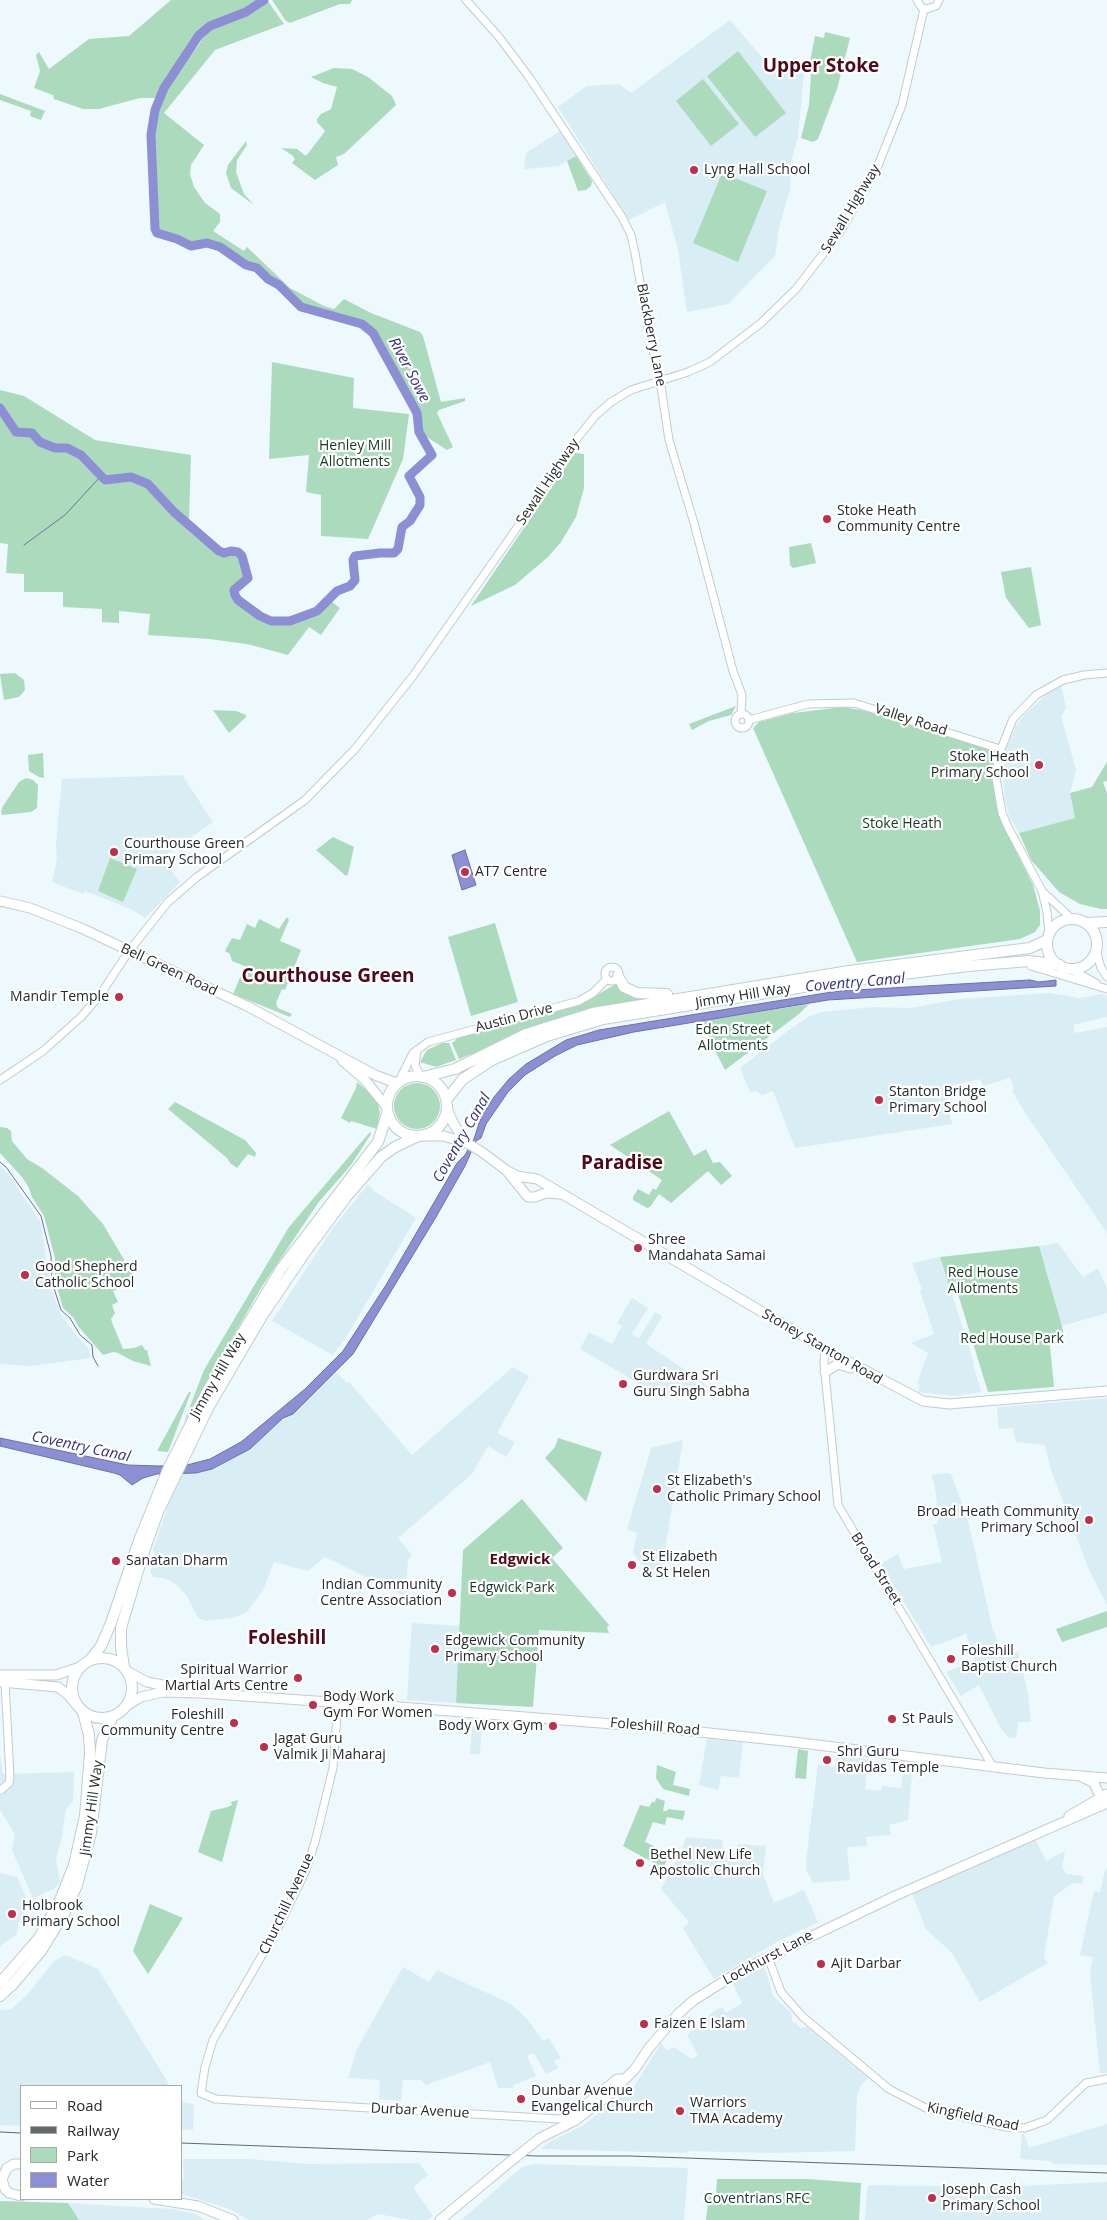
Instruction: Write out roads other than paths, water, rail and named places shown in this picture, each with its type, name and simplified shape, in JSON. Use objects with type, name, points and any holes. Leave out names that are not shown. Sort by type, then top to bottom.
[{"type":"highway","points":[[1106,922],[1086,923],[1071,918],[1058,923],[1045,939],[1049,953],[1060,966],[1085,966],[1097,950],[1107,942]]},
{"type":"highway","points":[[1086,923],[1094,932],[1097,950]]},
{"type":"highway","name":"Jimmy Hill Way","points":[[421,1077],[438,1074],[464,1064],[526,1034],[577,1017],[620,1007],[849,971],[1030,948],[1045,939]]},
{"type":"highway","name":"Jimmy Hill Way","points":[[447,1104],[457,1086],[472,1072],[492,1060],[547,1036],[603,1019],[822,984],[968,966],[1036,961],[1060,966]]},
{"type":"highway","points":[[618,976],[624,987],[636,993],[718,991]]},
{"type":"highway","points":[[411,1076],[421,1077],[440,1087],[447,1104],[439,1127],[420,1136],[401,1132],[395,1126],[387,1110],[389,1094],[398,1082],[411,1076]]},
{"type":"highway","name":"Jimmy Hill Way","points":[[90,1660],[101,1646],[111,1623],[131,1563],[208,1390],[281,1269],[378,1142],[387,1110]]},
{"type":"highway","name":"Jimmy Hill Way","points":[[179,1457],[238,1356],[284,1283],[325,1224],[377,1162],[395,1147],[420,1136]]},
{"type":"highway","name":"Jimmy Hill Way","points":[[126,1669],[120,1635],[122,1622],[169,1478]]},
{"type":"highway","points":[[108,1659],[126,1669],[132,1690],[126,1706],[113,1716],[97,1718],[79,1708],[72,1692],[72,1682],[80,1667],[90,1660],[108,1659]]},
{"type":"highway","name":"Jimmy Hill Way","points":[[0,1983],[39,1938],[60,1900],[74,1865],[85,1816],[90,1753],[89,1735],[79,1708]]},
{"type":"highway","name":"Jimmy Hill Way","points":[[0,1996],[20,1977],[42,1951],[65,1912],[77,1885],[91,1833],[102,1740],[113,1716]]},
{"type":"main road","name":"Bell Green Road","points":[[0,901],[45,913],[129,951],[248,1006],[382,1079],[398,1082]]},
{"type":"main road","name":"Bell Green Road","points":[[333,1052],[365,1080],[387,1110]]},
{"type":"main road","points":[[447,1104],[453,1123],[467,1143]]},
{"type":"main road","points":[[420,1136],[444,1136],[467,1143],[506,1170],[528,1197],[554,1193],[563,1194]]},
{"type":"main road","points":[[506,1170],[527,1178],[535,1178],[540,1182],[542,1189],[538,1195]]},
{"type":"main road","points":[[522,1188],[527,1178]]},
{"type":"main road","name":"Stoney Stanton Road","points":[[540,1182],[865,1372],[918,1399],[936,1404],[1107,1391]]},
{"type":"main road","points":[[825,1372],[838,1364],[865,1372]]},
{"type":"main road","points":[[2,1680],[56,1675],[80,1667]]},
{"type":"main road","name":"Foleshill Road","points":[[126,1669],[147,1682],[201,1693]]},
{"type":"main road","points":[[2,1680],[58,1687],[79,1708]]},
{"type":"main road","name":"Foleshill Road","points":[[126,1706],[141,1697],[154,1694],[201,1693],[338,1703],[664,1728],[994,1767],[1107,1778]]},
{"type":"main road","points":[[1080,1776],[1094,1783],[1105,1798]]},
{"type":"main road","points":[[1094,1776],[1104,1785],[1105,1798]]},
{"type":"main road","name":"Lockhurst Lane","points":[[440,2220],[540,2138],[576,2120],[611,2093],[626,2078],[685,2007],[744,1969],[934,1878],[1058,1824],[1105,1798]]},
{"type":"main road","points":[[0,2164],[18,2164]]},
{"type":"main road","points":[[18,2164],[7,2168],[1,2175],[6,2191],[12,2195],[20,2196]]},
{"type":"main road","points":[[160,2200],[198,2206],[233,2220]]},
{"type":"street","name":"Blackberry Lane","points":[[466,0],[499,37],[529,76],[622,217],[636,253],[648,328],[660,380],[669,440],[694,523],[733,671],[742,696],[742,714]]},
{"type":"street","points":[[917,0],[924,9],[934,7],[939,0]]},
{"type":"street","name":"Sewall Highway","points":[[0,1080],[43,1051],[81,1017],[100,995],[156,914],[172,898],[197,877],[285,816],[338,769],[370,732],[413,676],[585,428],[604,407],[620,396],[642,386],[701,367],[721,355],[779,308],[825,252],[864,191],[887,146],[906,94],[924,9]]},
{"type":"street","points":[[1071,918],[1042,891],[1008,828],[1002,813],[996,778],[1000,749],[1013,719],[1036,695],[1063,680],[1084,675],[1107,673]]},
{"type":"street","name":"Valley Road","points":[[749,720],[820,702],[860,704],[1000,749]]},
{"type":"street","points":[[742,714],[747,716],[749,720],[746,728],[742,729],[737,727],[734,720],[742,714]]},
{"type":"street","points":[[1042,891],[1045,939]]},
{"type":"street","points":[[1097,950],[1101,968],[1107,977]]},
{"type":"street","points":[[968,966],[1032,966],[1107,989]]},
{"type":"street","points":[[1060,966],[1107,989]]},
{"type":"street","name":"Austin Drive","points":[[610,967],[616,969],[618,976],[613,981],[606,979],[605,972],[610,967]]},
{"type":"street","name":"Austin Drive","points":[[417,1050],[423,1044],[435,1040],[579,1001],[593,993],[606,979]]},
{"type":"street","points":[[417,1050],[415,1065],[421,1077]]},
{"type":"street","points":[[398,1082],[410,1058],[417,1050]]},
{"type":"street","name":"Broad Street","points":[[825,1349],[825,1372],[838,1505],[994,1767]]},
{"type":"street","points":[[0,1791],[9,1783],[10,1777],[2,1680]]},
{"type":"street","name":"Churchill Avenue","points":[[201,2093],[205,2067],[214,2040],[277,1929],[306,1870],[316,1842],[333,1768],[338,1703]]},
{"type":"street","name":"Kingfield Road","points":[[768,1956],[784,1997],[803,2018],[889,2089],[926,2108],[1006,2127],[1025,2128],[1047,2120],[1086,2083],[1107,2079]]},
{"type":"street","name":"Durbar Avenue","points":[[201,2093],[215,2099],[560,2119],[571,2115],[617,2078],[626,2078]]},
{"type":"water","points":[[465,850],[476,885],[462,890],[452,855]]},
{"type":"water","points":[[1030,980],[1039,982],[1056,980],[1056,986],[828,1000],[634,1032],[577,1045],[525,1075],[508,1092],[486,1124],[481,1138],[476,1141],[465,1166],[436,1217],[353,1354],[293,1414],[283,1418],[250,1449],[212,1469],[196,1473],[157,1474],[143,1478],[132,1485],[120,1475],[114,1473],[0,1446],[0,1438],[128,1465],[159,1466],[187,1465],[210,1459],[241,1442],[305,1389],[343,1351],[386,1285],[457,1163],[465,1155],[474,1139],[481,1117],[494,1097],[509,1079],[526,1064],[566,1040],[599,1030],[838,991]]},
{"type":"waterway","name":"River Sowe","points":[[0,408],[16,432],[32,433],[40,442],[55,448],[67,448],[81,455],[105,480],[131,477],[148,484],[174,512],[219,551],[224,553],[238,552],[242,556],[248,578],[234,590],[235,595],[238,600],[260,616],[271,621],[290,621],[317,611],[337,591],[350,586],[355,580],[353,560],[355,556],[394,553],[398,549],[402,527],[410,521],[420,505],[420,497],[409,476],[432,455],[419,432],[417,413],[373,333],[362,324],[301,307],[279,285],[268,279],[257,268],[246,265],[220,247],[207,243],[191,246],[177,239],[157,233],[155,229],[151,135],[155,110],[164,88],[199,35],[210,26],[246,12],[264,0]]},
{"type":"waterway","points":[[24,545],[65,515],[101,476]]},
{"type":"waterway","points":[[0,1162],[6,1167],[41,1216],[51,1256],[52,1282],[61,1310],[70,1318],[80,1335],[92,1345],[93,1357],[98,1366]]},
{"type":"railway","points":[[0,2132],[20,2133]]},
{"type":"railway","points":[[182,2143],[537,2156],[630,2156],[1107,2173]]},
{"type":"place","name":"Lyng Hall School","points":[[694,170]]},
{"type":"place","name":"Stoke Heath Community Centre","points":[[827,519]]},
{"type":"place","name":"Stoke Heath Primary School","points":[[1039,765]]},
{"type":"place","name":"Courthouse Green Primary School","points":[[114,852]]},
{"type":"place","name":"AT7 Centre","points":[[465,872]]},
{"type":"place","name":"Mandir Temple","points":[[119,997]]},
{"type":"place","name":"Stanton Bridge Primary School","points":[[879,1100]]},
{"type":"place","name":"Shree Mandahata Samai","points":[[638,1248]]},
{"type":"place","name":"Good Shepherd Catholic School","points":[[25,1275]]},
{"type":"place","name":"Gurdwara Sri Guru Singh Sabha","points":[[623,1384]]},
{"type":"place","name":"St Elizabeth's Catholic Primary School","points":[[657,1489]]},
{"type":"place","name":"Broad Heath Community Primary School","points":[[1089,1520]]},
{"type":"place","name":"Sanatan Dharm","points":[[116,1561]]},
{"type":"place","name":"St Elizabeth & St Helen","points":[[632,1565]]},
{"type":"place","name":"Indian Community Centre Association","points":[[452,1593]]},
{"type":"place","name":"Edgewick Community Primary School","points":[[435,1649]]},
{"type":"place","name":"Foleshill Baptist Church","points":[[951,1659]]},
{"type":"place","name":"Spiritual Warrior Martial Arts Centre","points":[[298,1678]]},
{"type":"place","name":"Body Work Gym For Women","points":[[313,1705]]},
{"type":"place","name":"St Pauls","points":[[892,1719]]},
{"type":"place","name":"Foleshill Community Centre","points":[[234,1723]]},
{"type":"place","name":"Body Worx Gym","points":[[553,1726]]},
{"type":"place","name":"Jagat Guru Valmik Ji Maharaj","points":[[264,1747]]},
{"type":"place","name":"Shri Guru Ravidas Temple","points":[[827,1760]]},
{"type":"place","name":"Bethel New Life Apostolic Church","points":[[640,1863]]},
{"type":"place","name":"Holbrook Primary School","points":[[12,1914]]},
{"type":"place","name":"Ajit Darbar","points":[[821,1964]]},
{"type":"place","name":"Faizen E Islam","points":[[644,2024]]},
{"type":"place","name":"Dunbar Avenue Evangelical Church","points":[[521,2099]]},
{"type":"place","name":"Warriors TMA Academy","points":[[680,2111]]},
{"type":"place","name":"Joseph Cash Primary School","points":[[932,2198]]},
{"type":"district","name":"Upper Stoke","points":[[821,67]]},
{"type":"district","name":"Courthouse Green","points":[[328,977]]},
{"type":"district","name":"Paradise","points":[[622,1164]]},
{"type":"district","name":"Edgwick","points":[[520,1560]]},
{"type":"district","name":"Foleshill","points":[[287,1639]]},
{"type":"park label","name":"Henley Mill Allotments","points":[[355,454]]},
{"type":"park label","name":"Stoke Heath","points":[[902,824]]},
{"type":"park label","name":"Eden Street Allotments","points":[[733,1038]]},
{"type":"park label","name":"Red House Allotments","points":[[983,1282]]},
{"type":"park label","name":"Red House Park","points":[[1012,1339]]},
{"type":"park label","name":"Edgwick Park","points":[[512,1588]]},
{"type":"park label","name":"Coventrians RFC","points":[[757,2199]]},
{"type":"water label","name":"Coventry Canal","points":[[855,983]]},
{"type":"water label","name":"Coventry Canal","points":[[462,1138]]},
{"type":"water label","name":"Coventry Canal","points":[[81,1447]]}]
